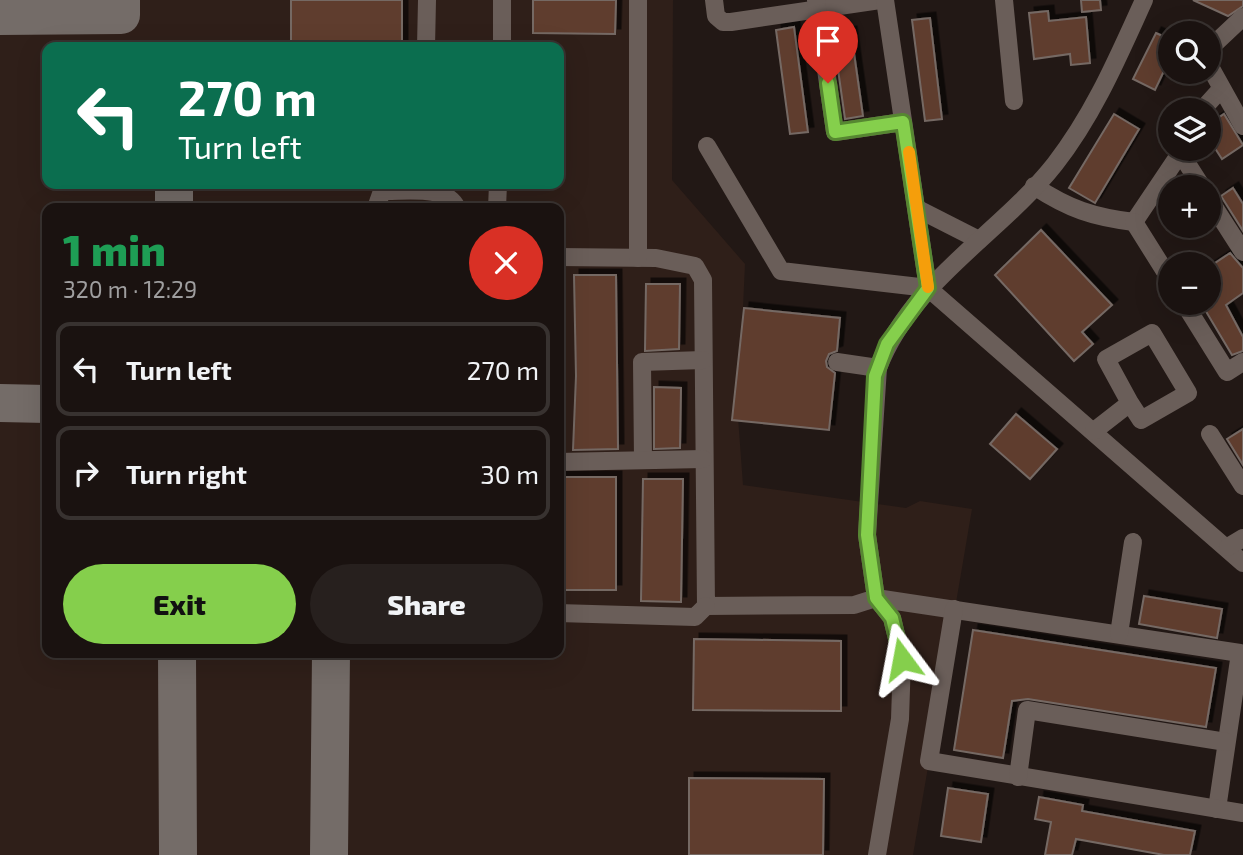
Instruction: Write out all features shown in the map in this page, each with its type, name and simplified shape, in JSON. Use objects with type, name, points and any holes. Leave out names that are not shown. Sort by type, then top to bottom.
[{"type":"street","points":[[426,42],[427,0]]},
{"type":"street","points":[[502,0],[502,42]]},
{"type":"street","points":[[638,0],[638,258]]},
{"type":"street","points":[[714,0],[716,16],[723,22],[817,5],[883,0],[918,209],[928,288]]},
{"type":"street","points":[[1004,0],[1014,101]]},
{"type":"street","points":[[877,855],[900,719],[902,659],[892,618],[876,598],[867,535],[878,368],[887,344],[928,288],[1055,164],[1100,97],[1144,0]]},
{"type":"street","points":[[817,5],[835,132],[903,122]]},
{"type":"street","points":[[1221,38],[1243,17]]},
{"type":"street","points":[[1218,84],[1243,125]]},
{"type":"street","points":[[1213,98],[1221,89]]},
{"type":"street","points":[[707,146],[781,271],[928,288],[1094,431],[1236,542],[1243,563]]},
{"type":"street","points":[[1134,222],[1176,161]]},
{"type":"street","points":[[1034,186],[1067,207],[1098,217],[1134,222]]},
{"type":"street","points":[[378,203],[382,191],[439,192],[454,203]]},
{"type":"street","points":[[918,209],[979,240]]},
{"type":"street","points":[[1221,218],[1243,252]]},
{"type":"street","points":[[1134,222],[1158,260]]},
{"type":"street","points":[[564,257],[656,258],[695,266],[703,280],[706,606]]},
{"type":"street","points":[[1191,315],[1227,372],[1243,362]]},
{"type":"street","points":[[1152,333],[1188,393],[1141,420],[1130,404],[1106,359],[1152,333]]},
{"type":"street","points":[[643,460],[642,362],[703,360]]},
{"type":"street","points":[[837,362],[878,368]]},
{"type":"street","points":[[1094,431],[1130,404]]},
{"type":"street","points":[[1210,434],[1243,486]]},
{"type":"street","points":[[564,462],[703,459]]},
{"type":"street","points":[[1119,634],[1133,542]]},
{"type":"street","points":[[564,613],[695,617],[706,606],[854,605],[876,598],[1240,653],[1217,809]]},
{"type":"street","points":[[954,609],[929,761],[1243,813]]},
{"type":"street","points":[[1018,777],[1027,710],[1226,742]]},
{"type":"shaded area","points":[[0,0],[673,0],[672,180],[745,264],[738,417],[743,485],[906,508],[920,501],[972,509],[913,855],[0,855]]},
{"type":"building","points":[[291,0],[402,0],[402,42],[291,42]]},
{"type":"building","points":[[533,0],[616,0],[615,34],[533,33]]},
{"type":"building","points":[[1081,0],[1100,0],[1101,10],[1082,12]]},
{"type":"building","points":[[1193,0],[1243,0],[1243,6],[1228,16]]},
{"type":"building","points":[[1048,11],[1049,21],[1086,17],[1090,63],[1071,65],[1070,54],[1034,59],[1029,13]]},
{"type":"building","points":[[930,18],[942,119],[925,121],[912,20]]},
{"type":"building","points":[[794,27],[808,132],[790,134],[776,30]]},
{"type":"building","points":[[851,32],[863,116],[845,119],[833,34]]},
{"type":"building","points":[[1156,33],[1158,34],[1158,84],[1155,90],[1133,79]]},
{"type":"building","points":[[1114,114],[1139,129],[1095,203],[1069,188]]},
{"type":"building","points":[[1224,114],[1243,145],[1222,159],[1221,157],[1221,116]]},
{"type":"building","points":[[1233,188],[1243,204],[1243,231],[1221,196]]},
{"type":"building","points":[[1041,230],[1112,305],[1082,332],[1093,344],[1074,361],[995,275]]},
{"type":"building","points":[[1230,253],[1243,268],[1243,293],[1226,305],[1243,337],[1243,351],[1232,355],[1208,315],[1221,315],[1221,259]]},
{"type":"building","points":[[574,275],[616,275],[618,449],[573,450],[576,376]]},
{"type":"building","points":[[646,284],[680,284],[679,349],[645,351]]},
{"type":"building","points":[[744,308],[840,318],[837,351],[829,354],[826,361],[827,367],[835,373],[829,430],[732,420]]},
{"type":"building","points":[[654,387],[681,388],[680,448],[654,449]]},
{"type":"building","points":[[1016,414],[1057,449],[1030,479],[990,444]]},
{"type":"building","points":[[1243,429],[1243,465],[1227,439]]},
{"type":"building","points":[[564,477],[616,477],[616,590],[564,590]]},
{"type":"building","points":[[643,479],[683,479],[681,602],[641,601]]},
{"type":"building","points":[[1144,596],[1222,609],[1217,638],[1139,624]]},
{"type":"building","points":[[973,630],[1216,668],[1206,727],[1028,699],[1012,701],[1003,758],[954,750]]},
{"type":"building","points":[[694,639],[841,641],[841,711],[693,710]]},
{"type":"building","points":[[689,778],[824,779],[823,855],[689,855]]},
{"type":"building","points":[[948,788],[988,794],[981,842],[941,836]]},
{"type":"building","points":[[1039,797],[1083,805],[1082,811],[1195,831],[1190,855],[1164,855],[1076,839],[1072,855],[1045,855],[1051,822],[1035,819]]},
{"type":"taxiway","points":[[0,16],[121,15],[121,0]]},
{"type":"taxiway","points":[[174,189],[174,203]]},
{"type":"taxiway","points":[[0,403],[42,404]]},
{"type":"taxiway","points":[[177,658],[178,855]]},
{"type":"taxiway","points":[[329,855],[331,658]]},
{"type":"slow traffic","points":[[909,152],[928,287]]},
{"type":"route","points":[[828,83],[835,132],[903,122],[918,209],[928,288],[887,344],[875,376],[867,535],[876,598],[892,618],[902,659]]}]
